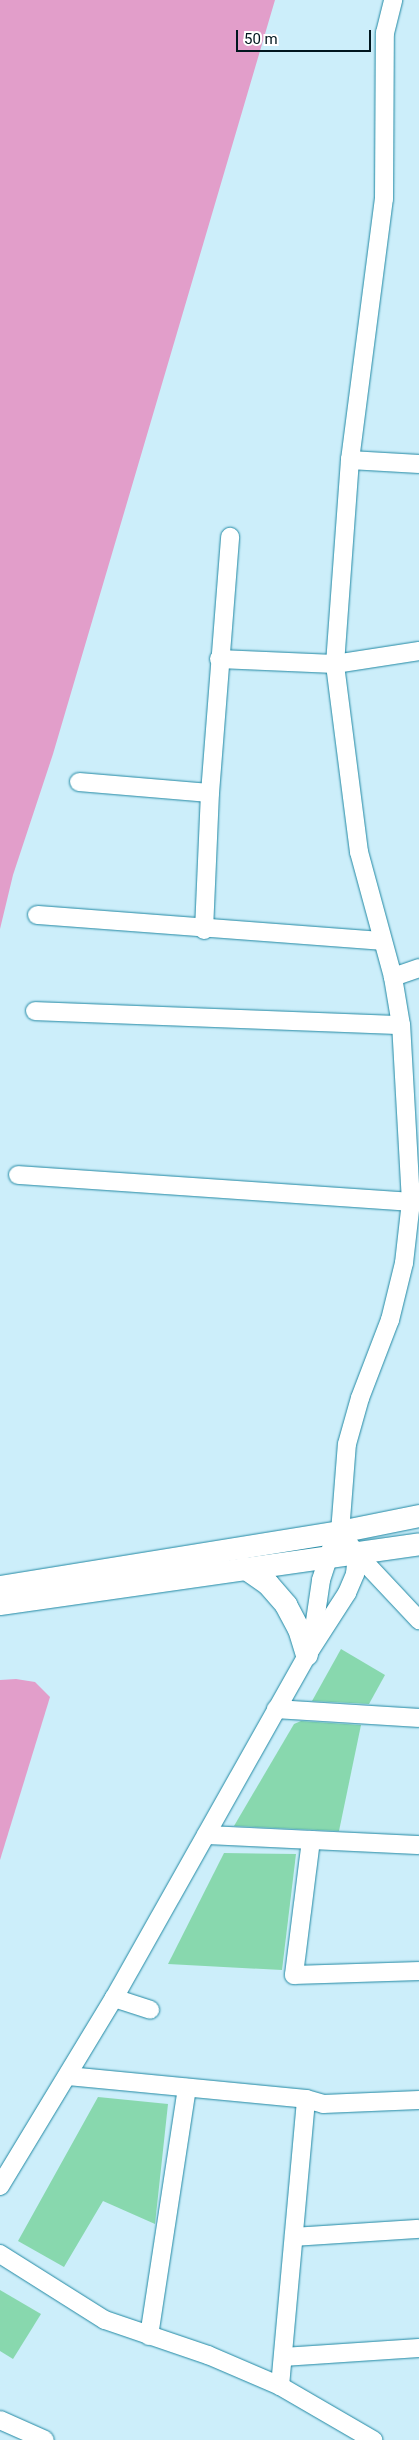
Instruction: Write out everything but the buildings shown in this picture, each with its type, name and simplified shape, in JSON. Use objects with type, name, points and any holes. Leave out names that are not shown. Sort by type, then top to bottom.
[{"type":"main road","points":[[0,1604],[25,1593],[419,1516]]},
{"type":"main road","points":[[0,1587],[25,1593],[245,1568],[419,1544]]},
{"type":"main road","points":[[245,1568],[268,1584],[286,1604],[309,1652]]},
{"type":"street","points":[[309,1652],[328,1557],[340,1532],[344,1468],[353,1420],[412,1264],[413,1209],[400,1025],[393,977],[357,843],[336,664],[350,460],[384,199],[385,33],[393,0]]},
{"type":"street","points":[[350,460],[419,464]]},
{"type":"street","points":[[204,930],[210,793],[230,537]]},
{"type":"street","points":[[219,659],[336,664],[419,651]]},
{"type":"street","points":[[79,782],[210,793]]},
{"type":"street","points":[[37,916],[204,930],[382,941]]},
{"type":"street","points":[[393,977],[419,968]]},
{"type":"street","points":[[35,1011],[400,1025]]},
{"type":"street","points":[[18,1175],[413,1209]]},
{"type":"street","points":[[340,1532],[357,1554],[419,1620]]},
{"type":"street","points":[[0,2186],[114,1998],[276,1709],[309,1652],[347,1593],[355,1574],[357,1554]]},
{"type":"street","points":[[276,1709],[419,1718]]},
{"type":"street","points":[[206,1835],[419,1845]]},
{"type":"street","points":[[311,1840],[294,1975],[419,1971]]},
{"type":"street","points":[[114,1998],[150,2010]]},
{"type":"street","points":[[68,2076],[306,2098],[323,2104],[419,2100]]},
{"type":"street","points":[[149,2336],[187,2088]]},
{"type":"street","points":[[280,2386],[306,2098]]},
{"type":"street","points":[[294,2237],[419,2229]]},
{"type":"street","points":[[0,2254],[105,2320],[208,2355],[280,2386],[373,2440]]},
{"type":"street","points":[[283,2357],[419,2348]]},
{"type":"street","points":[[0,2420],[45,2440]]},
{"type":"shaded area","points":[[0,0],[275,0],[53,754],[13,875],[0,929]]},
{"type":"shaded area","points":[[16,1679],[35,1682],[50,1697],[0,1860],[0,1680]]}]
